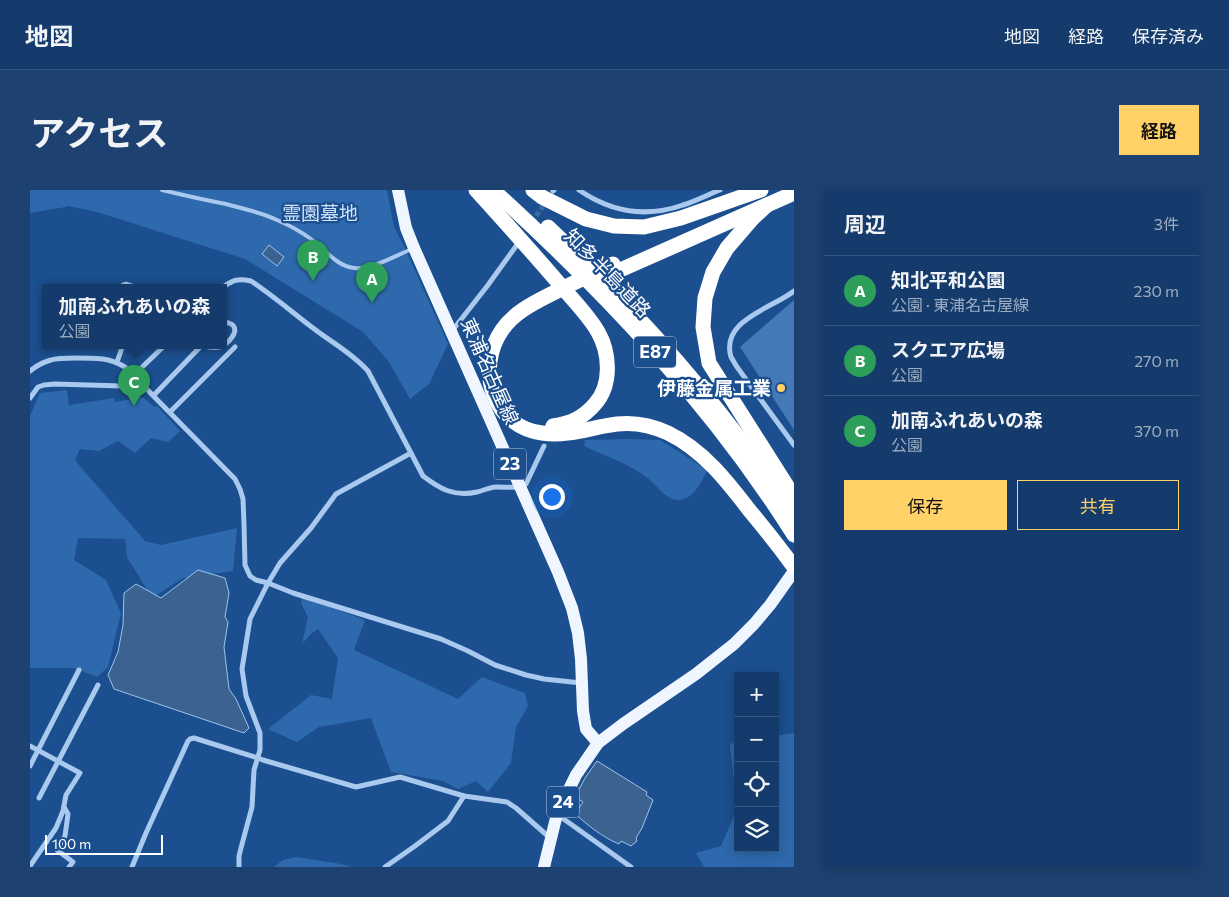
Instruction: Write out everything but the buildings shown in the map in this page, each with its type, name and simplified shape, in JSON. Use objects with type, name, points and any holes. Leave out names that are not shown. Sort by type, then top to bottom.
[{"type":"highway","points":[[476,190],[524,242],[578,306],[598,332],[603,346],[608,376],[600,398],[588,412],[572,422],[550,426],[528,421],[507,402],[499,387],[496,362],[500,347],[509,332],[521,318],[559,294]]},
{"type":"highway","name":"知多半島道路","points":[[493,190],[576,268],[652,348],[691,393],[731,444],[794,535]]},
{"type":"highway","name":"知多半島道路","points":[[508,190],[585,262],[662,342],[740,438],[794,516]]},
{"type":"highway","points":[[533,190],[542,197],[586,219],[614,226],[644,227],[681,218],[761,190]]},
{"type":"highway","points":[[616,268],[733,209],[761,190]]},
{"type":"highway","points":[[794,193],[559,294],[530,304],[506,325],[496,340],[489,366],[490,382],[495,400],[506,415],[527,429],[542,434],[567,434],[619,424],[642,424],[667,432],[687,444],[723,476],[794,569]]},
{"type":"highway","points":[[767,205],[727,248],[713,272],[705,298],[703,327],[709,363],[794,497]]},
{"type":"main road","name":"東浦名古屋線","points":[[398,190],[406,228],[414,248],[558,572],[572,608],[578,633],[581,659],[582,710],[586,729],[598,743]]},
{"type":"main road","points":[[598,743],[622,724],[722,655],[754,624],[770,605],[794,569]]},
{"type":"main road","name":"24","points":[[544,867],[557,814],[576,775],[598,743]]},
{"type":"street","points":[[579,190],[611,207],[634,212],[666,210],[720,190]]},
{"type":"street","points":[[451,331],[488,285],[519,241]]},
{"type":"street","points":[[227,284],[240,279],[251,280],[358,361],[368,371],[423,476],[437,487],[456,493],[478,492],[494,487],[520,487],[526,484],[544,446]]},
{"type":"street","points":[[794,291],[742,322],[732,336],[730,350],[731,357],[737,368],[794,445]]},
{"type":"street","points":[[227,322],[230,322],[235,330],[234,335],[227,341]]},
{"type":"street","points":[[170,412],[235,347]]},
{"type":"street","points":[[117,362],[122,349]]},
{"type":"street","points":[[30,398],[38,387],[44,385],[122,386],[130,383],[161,349]]},
{"type":"street","points":[[154,395],[198,349]]},
{"type":"street","points":[[30,371],[44,362],[58,358],[103,359],[117,362],[125,367],[235,479],[243,499],[245,565],[250,576],[256,580],[440,638],[495,665],[518,673],[544,679],[582,683]]},
{"type":"street","points":[[239,867],[239,856],[252,807],[254,770],[260,750],[260,733],[246,696],[242,669],[250,619],[280,563],[311,528],[336,494],[411,453]]},
{"type":"street","points":[[30,766],[79,670]]},
{"type":"street","points":[[39,798],[98,685]]},
{"type":"street","points":[[132,867],[190,739],[194,738],[356,786],[400,777],[464,796],[507,802],[552,839]]},
{"type":"street","points":[[30,746],[80,773],[66,794],[64,807],[56,828],[32,857],[30,866]]},
{"type":"street","points":[[385,867],[448,821],[464,796]]},
{"type":"street","points":[[64,807],[68,814],[66,836],[57,850],[73,862],[70,867]]},
{"type":"street","points":[[557,814],[631,867]]},
{"type":"lane","points":[[162,190],[257,212],[274,218],[293,227],[311,239],[336,261],[345,266],[363,268],[375,265],[414,248]]},
{"type":"green space","name":"霊園墓地","points":[[30,190],[387,190],[394,227],[448,344],[429,384],[410,399],[389,362],[363,332],[245,259],[97,212],[68,206],[30,213]]},
{"type":"green space","points":[[67,390],[69,405],[114,398],[115,402],[131,399],[134,392],[154,407],[157,406],[180,431],[168,442],[151,438],[135,453],[118,441],[99,451],[80,449],[75,460],[145,541],[161,545],[237,528],[233,571],[183,578],[152,598],[127,557],[125,539],[78,538],[74,560],[106,580],[121,613],[108,667],[97,677],[74,668],[30,668],[30,416],[40,393]]},
{"type":"green space","points":[[585,440],[660,440],[707,471],[692,494],[678,500],[666,496],[650,480],[635,470],[584,446]]},
{"type":"green space","points":[[302,597],[365,620],[354,650],[458,699],[482,677],[525,693],[528,706],[516,727],[511,763],[488,792],[476,781],[458,789],[443,781],[391,772],[371,718],[319,727],[297,742],[268,729],[311,695],[332,699],[338,658],[318,629],[302,644],[308,617],[301,603]]},
{"type":"green space","points":[[794,733],[794,867],[704,867],[696,853],[721,846],[734,816],[734,852],[779,852],[779,735]]},
{"type":"green space","points":[[734,743],[734,781],[730,744]]},
{"type":"green space","points":[[296,857],[352,867],[274,867],[283,860]]},
{"type":"shaded area","points":[[269,245],[284,257],[277,266],[262,254]]},
{"type":"shaded area","points":[[198,570],[225,578],[229,593],[225,617],[228,622],[224,647],[229,689],[236,699],[249,728],[244,733],[114,689],[108,675],[118,652],[123,625],[124,593],[136,584],[161,598]]},
{"type":"shaded area","points":[[597,761],[647,792],[646,795],[653,800],[636,838],[637,841],[631,846],[621,841],[619,844],[607,838],[575,814],[583,802],[575,797]]},
{"type":"tunnel","points":[[532,222],[547,200]]},
{"type":"place","name":"スクエア広場","points":[[313,281]]},
{"type":"place","name":"知北平和公園","points":[[372,303]]},
{"type":"place","name":"伊藤金属工業","points":[[781,388]]},
{"type":"place","name":"加南ふれあいの森","points":[[134,406]]}]
